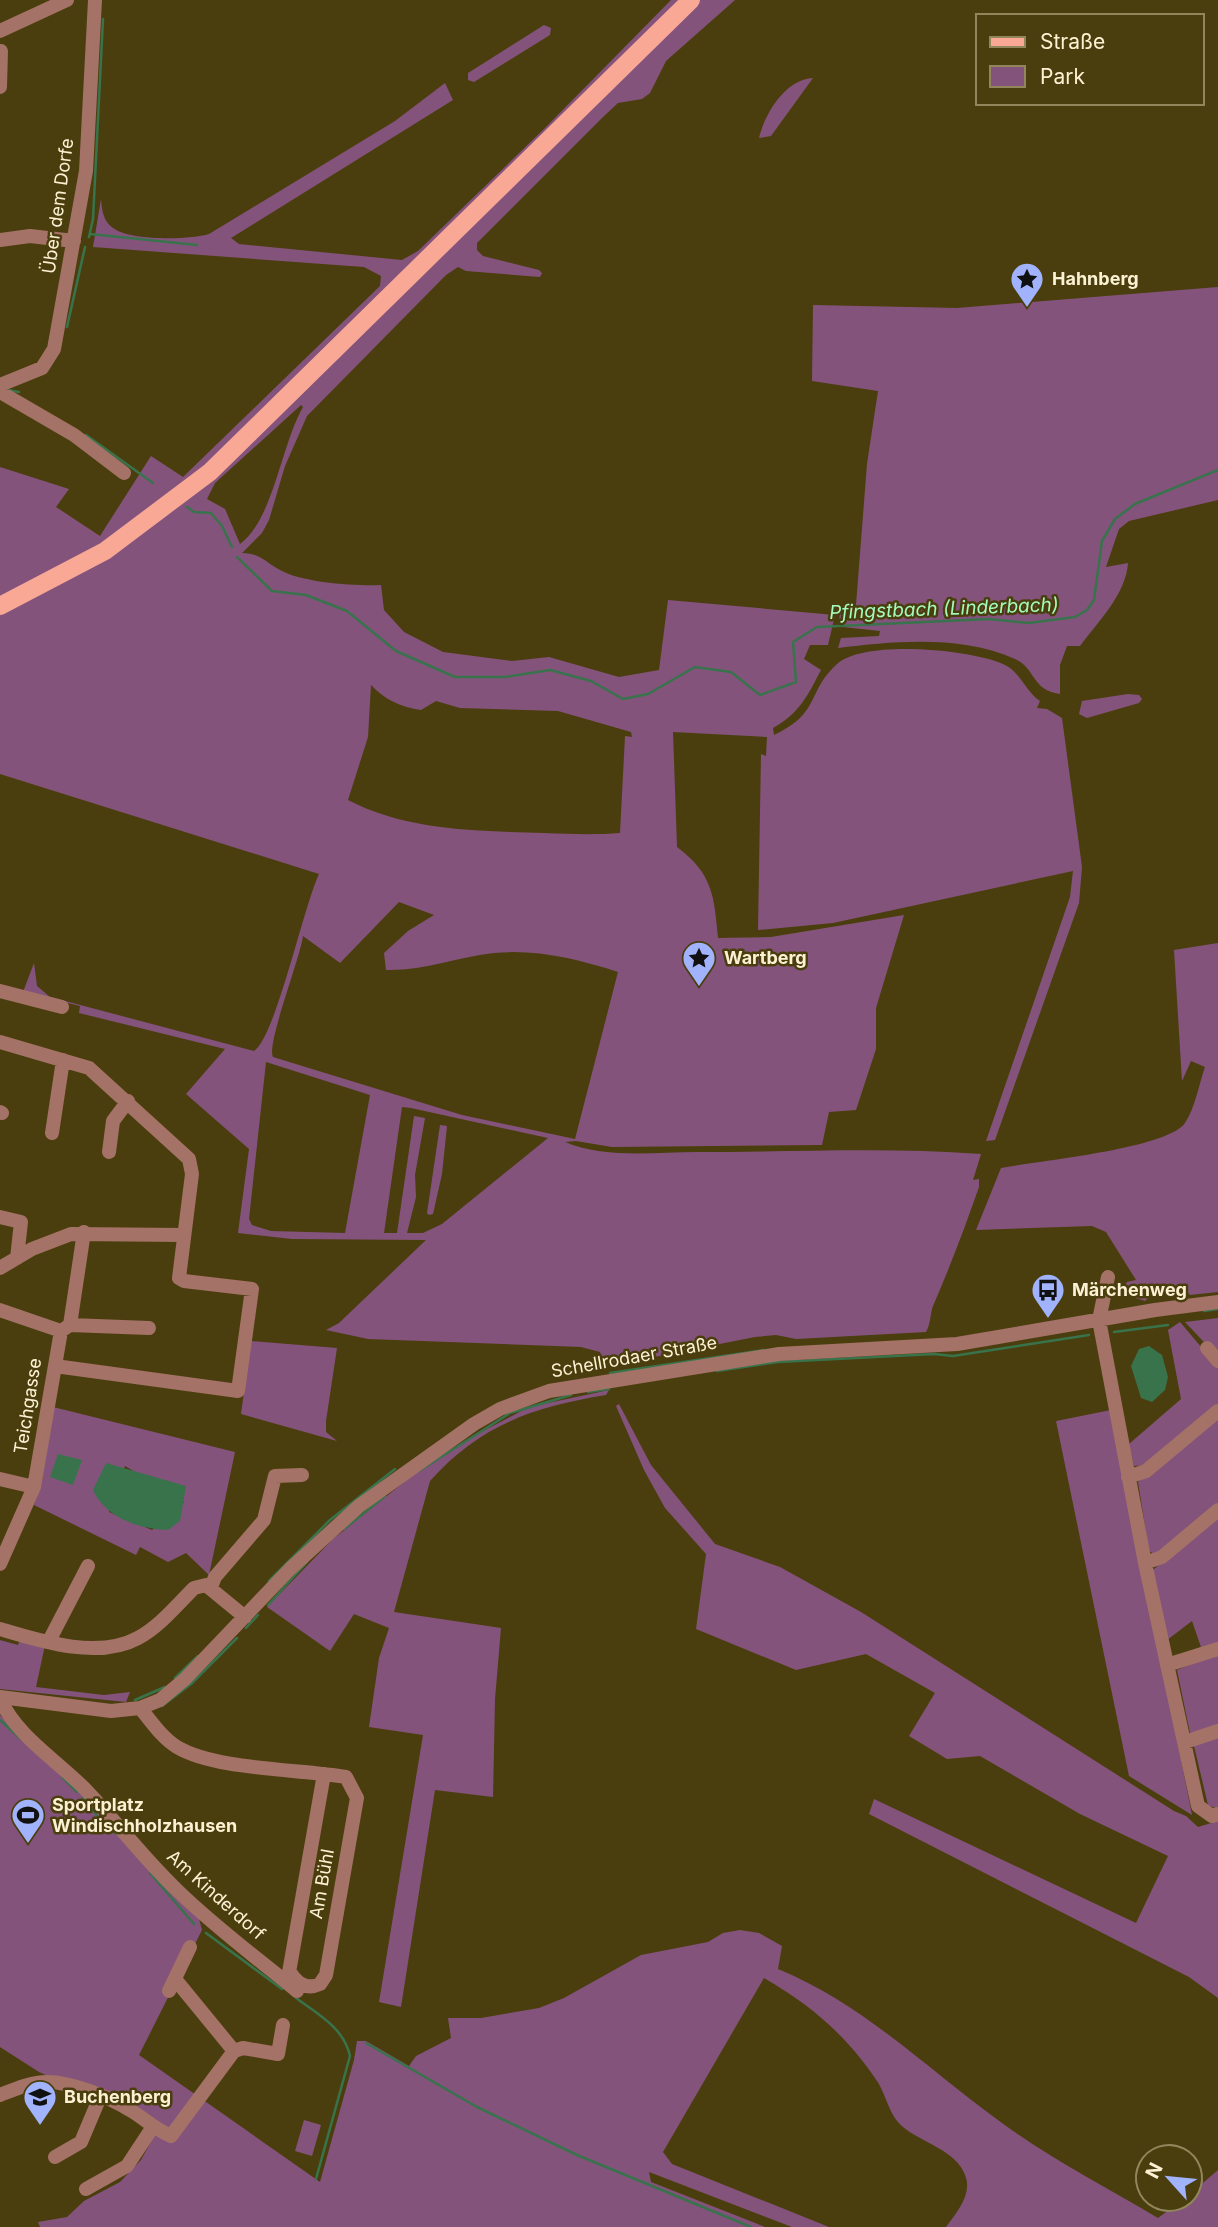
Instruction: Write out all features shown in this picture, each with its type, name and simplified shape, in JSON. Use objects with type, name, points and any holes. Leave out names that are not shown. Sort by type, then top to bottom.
[{"type":"main road","points":[[0,606],[105,551],[211,472],[691,0]]},
{"type":"street","points":[[0,31],[67,0]]},
{"type":"street","name":"Über dem Dorfe","points":[[0,385],[34,373],[50,359],[58,334],[86,171],[95,0]]},
{"type":"street","points":[[0,87],[1,51]]},
{"type":"street","points":[[0,240],[30,236],[74,241]]},
{"type":"street","points":[[0,392],[74,435],[124,473]]},
{"type":"street","points":[[0,991],[62,1007]]},
{"type":"street","points":[[0,1042],[89,1068],[189,1159],[192,1174],[178,1278],[184,1281],[252,1288],[238,1391],[55,1366]]},
{"type":"street","points":[[52,1133],[63,1060]]},
{"type":"street","points":[[109,1152],[113,1121],[128,1101]]},
{"type":"street","points":[[0,1217],[22,1222],[18,1258]]},
{"type":"street","points":[[0,1268],[48,1242],[83,1232],[183,1235]]},
{"type":"street","name":"Teichgasse","points":[[0,1564],[34,1487],[55,1366],[66,1328],[83,1232]]},
{"type":"street","points":[[1108,1277],[1099,1320],[1145,1563],[1198,1806],[1215,1815]]},
{"type":"street","name":"Schellrodaer Straße","points":[[0,1698],[111,1711],[140,1708],[173,1690],[290,1569],[359,1506],[474,1424],[524,1399],[597,1381],[745,1358],[957,1344],[1218,1302]]},
{"type":"street","points":[[0,1310],[66,1328],[149,1328]]},
{"type":"street","points":[[1207,1348],[1218,1361]]},
{"type":"street","points":[[1128,1477],[1146,1471],[1218,1411]]},
{"type":"street","points":[[211,1587],[215,1577],[264,1520],[275,1476],[302,1475]]},
{"type":"street","points":[[0,1479],[34,1487]]},
{"type":"street","points":[[1145,1563],[1161,1557],[1218,1510]]},
{"type":"street","points":[[49,1641],[88,1566]]},
{"type":"street","points":[[0,1629],[49,1641],[96,1647],[130,1642],[159,1622],[194,1588],[211,1587],[245,1617]]},
{"type":"street","points":[[1167,1665],[1218,1649]]},
{"type":"street","name":"Am Kinderdorf","points":[[0,1698],[6,1714],[18,1728],[83,1787],[176,1889],[221,1930],[292,1982]]},
{"type":"street","name":"Am Bühl","points":[[140,1708],[167,1740],[190,1754],[346,1777],[357,1798],[326,1975],[320,1983],[306,1986],[292,1982],[324,1774]]},
{"type":"street","points":[[1185,1742],[1218,1731]]},
{"type":"street","points":[[190,1947],[172,1985],[234,2051]]},
{"type":"street","points":[[0,2095],[48,2082],[100,2097],[131,2110],[152,2128],[171,2136],[234,2051],[243,2048],[278,2054],[283,2025]]},
{"type":"street","points":[[55,2157],[80,2142],[100,2097]]},
{"type":"street","points":[[86,2189],[127,2166],[152,2128]]},
{"type":"green space","points":[[671,0],[735,0],[666,61],[650,93],[642,99],[618,103],[477,243],[477,250],[483,256],[539,270],[542,273],[540,277],[466,271],[458,267],[446,275],[307,416],[285,466],[269,520],[262,533],[242,553],[258,556],[280,570],[315,581],[381,585],[384,610],[404,632],[443,652],[512,661],[549,657],[619,677],[659,670],[668,600],[835,615],[828,645],[810,645],[804,659],[821,670],[796,710],[773,728],[774,735],[799,719],[836,665],[849,657],[891,649],[966,654],[1003,664],[1014,671],[1040,701],[1037,708],[1047,709],[1062,718],[1082,867],[1079,903],[995,1140],[986,1141],[1070,897],[1073,871],[833,923],[758,930],[761,754],[766,756],[767,737],[673,732],[677,847],[705,877],[713,898],[718,938],[771,937],[904,915],[876,1008],[876,1049],[856,1110],[829,1112],[822,1145],[612,1147],[576,1141],[565,1142],[613,1153],[875,1150],[981,1154],[973,1180],[979,1179],[979,1187],[933,1306],[926,1332],[796,1339],[776,1335],[755,1337],[603,1367],[600,1352],[581,1347],[368,1339],[326,1330],[339,1323],[426,1240],[292,1239],[238,1233],[249,1149],[186,1094],[225,1049],[79,1013],[80,1006],[23,992],[34,963],[37,986],[50,997],[254,1051],[271,1022],[319,874],[0,774],[0,467],[69,489],[56,507],[100,536],[151,456],[183,477],[380,286],[381,276],[364,267],[93,247],[101,199],[105,219],[121,232],[160,238],[209,234],[395,121],[445,83],[453,100],[231,238],[239,244],[402,260],[418,251],[545,128]],"holes":[[[301,405],[303,407],[269,500],[252,532],[240,544],[225,509],[207,499],[215,483]],[[371,685],[388,699],[414,709],[421,710],[436,701],[460,708],[558,711],[631,732],[632,737],[625,736],[620,833],[469,830],[419,824],[371,810],[348,800],[368,737]],[[399,902],[434,915],[408,931],[384,953],[386,970],[413,968],[494,953],[526,952],[557,956],[618,972],[575,1139],[462,1115],[273,1057],[274,1036],[303,936],[340,963]],[[266,1062],[370,1095],[345,1233],[271,1231],[252,1225],[249,1219]],[[402,1107],[548,1138],[442,1224],[423,1233],[407,1233],[416,1197],[415,1175],[425,1118],[414,1116],[397,1233],[384,1233]]]},
{"type":"green space","points":[[544,25],[551,28],[550,35],[474,82],[468,80],[468,73]]},
{"type":"green space","points":[[813,78],[771,136],[759,138],[766,118],[778,99],[794,84]]},
{"type":"green space","points":[[1218,287],[1218,500],[1129,521],[1119,529],[1106,567],[1128,563],[1122,586],[1110,607],[1080,646],[1067,646],[1060,665],[1060,694],[1044,688],[1022,663],[1015,659],[973,646],[905,642],[838,648],[841,638],[879,636],[880,631],[843,627],[839,621],[840,614],[859,610],[856,605],[867,464],[878,391],[812,381],[813,305],[957,308]]},
{"type":"green space","points":[[1128,694],[1139,695],[1142,699],[1139,703],[1087,718],[1079,714],[1082,701]]},
{"type":"green space","points":[[1218,943],[1218,1292],[1190,1295],[1181,1285],[1157,1289],[1145,1301],[1120,1293],[1127,1282],[1136,1280],[1106,1232],[1092,1226],[976,1230],[1001,1168],[1128,1147],[1173,1132],[1185,1123],[1205,1067],[1191,1061],[1182,1081],[1174,950]]},
{"type":"green space","points":[[440,1125],[447,1126],[442,1174],[433,1214],[429,1215],[427,1213]]},
{"type":"green space","points":[[1218,1318],[1218,1357],[1185,1322]]},
{"type":"green space","points":[[1180,1322],[1218,1367],[1218,1405],[1147,1465],[1134,1466],[1129,1444],[1181,1399],[1168,1330]]},
{"type":"green space","points":[[251,1341],[337,1348],[326,1432],[337,1441],[241,1414]]},
{"type":"green space","points":[[609,1390],[606,1395],[531,1413],[488,1432],[449,1462],[430,1481],[394,1612],[501,1628],[495,1699],[493,1797],[435,1790],[401,2007],[379,2002],[423,1735],[369,1727],[379,1658],[389,1628],[354,1614],[330,1651],[267,1607],[333,1539],[413,1475],[466,1440],[529,1407]]},
{"type":"green space","points":[[619,1404],[651,1465],[715,1544],[780,1567],[861,1612],[1174,1811],[1186,1816],[1198,1827],[1218,1821],[1218,1998],[1189,1977],[869,1814],[874,1799],[1136,1923],[1168,1856],[1080,1814],[980,1756],[947,1759],[909,1736],[935,1693],[866,1654],[796,1670],[696,1629],[706,1554],[665,1508],[644,1470],[616,1406]]},
{"type":"green space","points":[[53,1407],[235,1452],[209,1575],[186,1553],[168,1562],[140,1547],[136,1555],[34,1505],[42,1481]],"holes":[[[125,1466],[184,1502],[152,1530],[109,1512]]]},
{"type":"green space","points":[[1111,1410],[1192,1815],[1129,1776],[1056,1421]]},
{"type":"green space","points":[[1218,1415],[1218,1504],[1161,1552],[1154,1554],[1149,1551],[1138,1482]]},
{"type":"green space","points":[[1218,1514],[1218,1645],[1202,1650],[1192,1621],[1167,1640],[1153,1570]]},
{"type":"green space","points":[[20,1639],[45,1645],[36,1687],[104,1695],[130,1692],[126,1702],[0,1689],[0,1640],[18,1645]]},
{"type":"green space","points":[[1218,1653],[1218,1727],[1190,1733],[1177,1670]]},
{"type":"green space","points":[[0,1715],[87,1798],[198,1915],[202,1930],[139,2055],[320,2182],[357,2041],[366,2041],[409,2066],[416,2056],[451,2038],[448,2018],[481,2018],[539,2008],[564,1998],[641,1955],[708,1942],[723,1933],[740,1930],[759,1933],[782,1946],[778,1969],[810,1984],[867,2019],[1021,2136],[1134,2204],[1134,2213],[1149,2213],[1158,2218],[1165,2213],[1204,2213],[1204,2182],[1218,2170],[1218,2227],[946,2227],[959,2209],[967,2189],[961,2167],[947,2153],[903,2127],[894,2116],[877,2081],[840,2036],[797,1999],[764,1978],[663,2152],[672,2164],[829,2227],[792,2227],[649,2172],[651,2182],[765,2227],[40,2227],[38,2222],[67,2217],[84,2201],[120,2182],[141,2160],[159,2127],[39,2072],[0,2047]]},
{"type":"green space","points":[[1218,1736],[1218,1809],[1208,1805],[1194,1746]]},
{"type":"green space","points":[[304,2120],[321,2125],[312,2156],[295,2151]]},
{"type":"shaded area","points":[[1149,1346],[1162,1355],[1168,1377],[1165,1390],[1152,1402],[1141,1398],[1131,1366],[1139,1349]]},
{"type":"shaded area","points":[[58,1454],[82,1460],[73,1485],[50,1477]]},
{"type":"shaded area","points":[[106,1463],[186,1486],[180,1521],[168,1530],[146,1527],[124,1520],[106,1508],[93,1490]]},
{"type":"waterway","points":[[89,237],[93,219],[103,19]]},
{"type":"waterway","points":[[90,234],[197,245]]},
{"type":"waterway","points":[[67,327],[85,247]]},
{"type":"waterway","name":"Pfingstbach (Linderbach)","points":[[8,390],[19,392]]},
{"type":"waterway","name":"Pfingstbach (Linderbach)","points":[[86,435],[153,483]]},
{"type":"waterway","name":"Pfingstbach (Linderbach)","points":[[237,557],[272,591],[306,595],[347,611],[396,651],[455,677],[505,677],[550,670],[591,681],[623,699],[648,694],[695,667],[731,672],[760,695],[796,682],[793,642],[817,627],[989,619],[1029,623],[1075,617],[1087,610],[1094,600],[1102,541],[1115,519],[1135,504],[1218,470]]},
{"type":"waterway","name":"Pfingstbach (Linderbach)","points":[[187,507],[194,512],[211,513],[222,526],[232,547]]},
{"type":"waterway","points":[[1204,1311],[1218,1309]]},
{"type":"waterway","points":[[1114,1332],[1168,1325]]},
{"type":"waterway","points":[[717,1371],[778,1362],[934,1354],[953,1356],[1089,1335]]},
{"type":"waterway","points":[[610,1373],[764,1350]]},
{"type":"waterway","points":[[588,1392],[609,1389]]},
{"type":"waterway","points":[[419,1471],[510,1413],[571,1395]]},
{"type":"waterway","points":[[269,1581],[330,1520],[395,1469]]},
{"type":"waterway","points":[[344,1529],[385,1496]]},
{"type":"waterway","points":[[268,1605],[307,1562]]},
{"type":"waterway","points":[[246,1628],[258,1615]]},
{"type":"waterway","points":[[162,1706],[191,1684],[237,1638]]},
{"type":"waterway","points":[[175,1678],[198,1656]]},
{"type":"waterway","points":[[135,1700],[165,1687]]},
{"type":"waterway","points":[[0,1720],[21,1739]]},
{"type":"waterway","points":[[62,1777],[77,1792]]},
{"type":"waterway","points":[[83,1798],[104,1825],[116,1834]]},
{"type":"waterway","points":[[150,1873],[194,1924]]},
{"type":"waterway","points":[[206,1933],[282,1989]]},
{"type":"waterway","points":[[296,1998],[336,2030],[350,2056],[316,2179]]},
{"type":"waterway","points":[[366,2043],[477,2107],[577,2155],[751,2227]]},
{"type":"place","name":"Hahnberg","points":[[1027,309]]},
{"type":"place","name":"Wartberg","points":[[699,988]]},
{"type":"place","name":"Märchenweg","points":[[1048,1320]]},
{"type":"place","name":"Sportplatz Windischholzhausen","points":[[28,1845]]},
{"type":"place","name":"Buchenberg","points":[[40,2127]]}]
